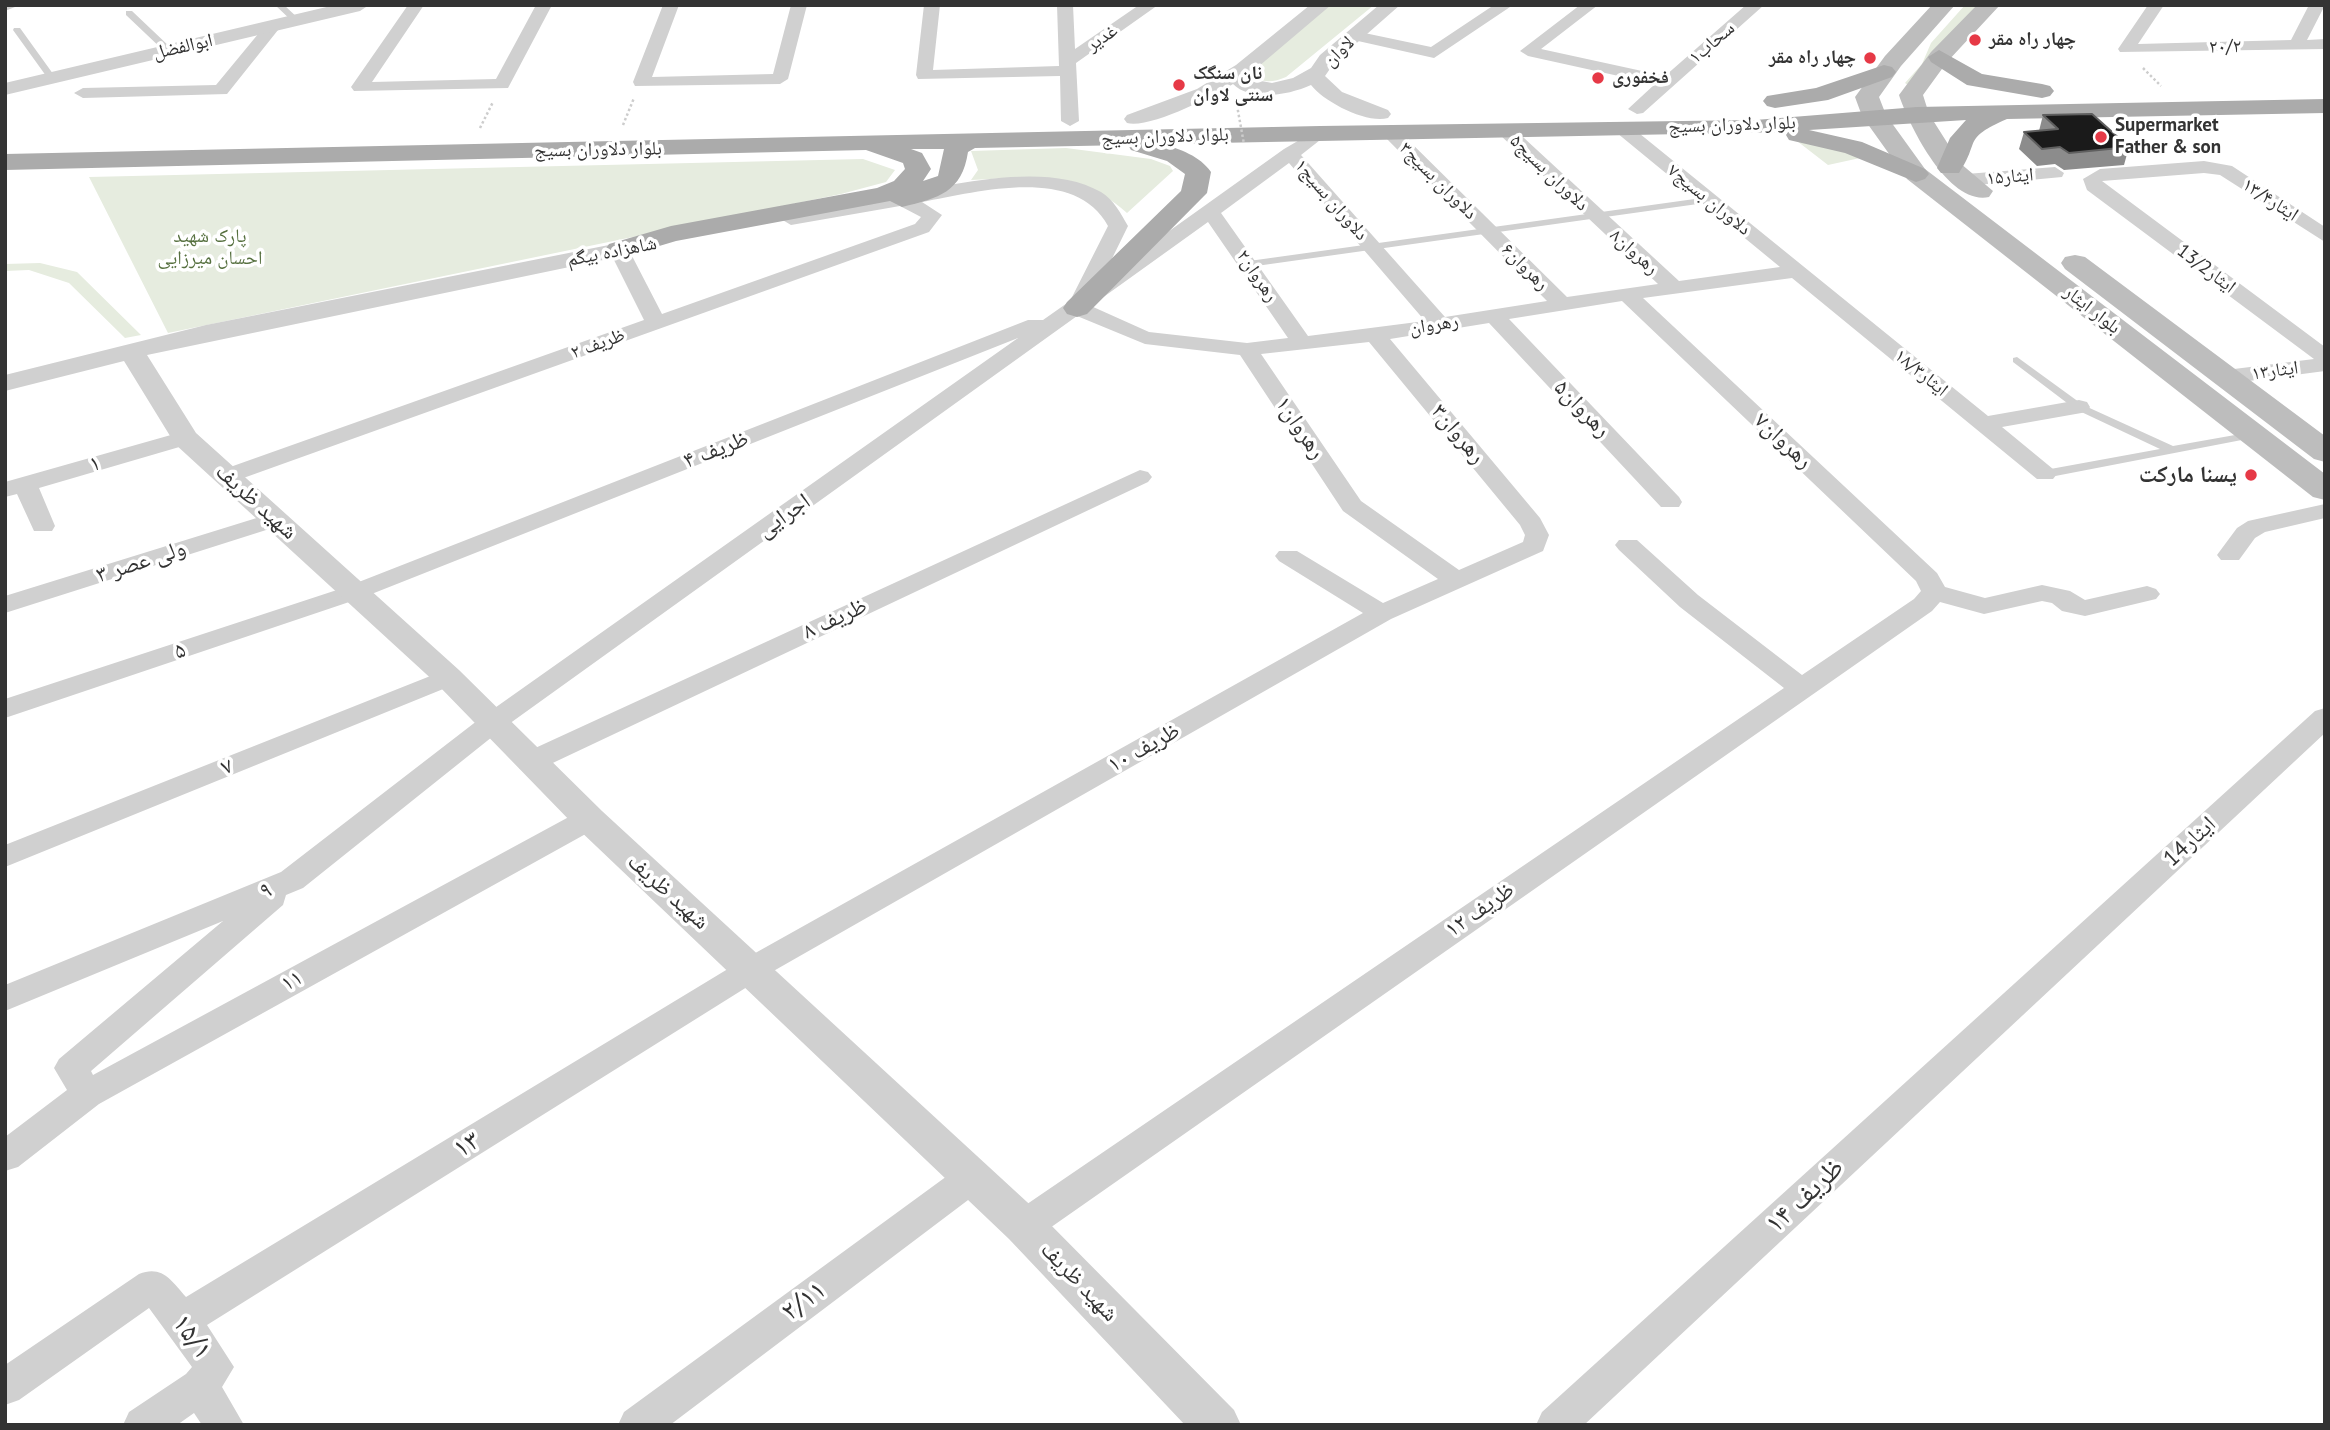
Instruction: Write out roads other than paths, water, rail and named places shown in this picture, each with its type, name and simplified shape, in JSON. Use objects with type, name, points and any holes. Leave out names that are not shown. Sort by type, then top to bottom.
[{"type":"main road","points":[[1870,107],[1884,72],[1944,5]]},
{"type":"main road","points":[[1914,104],[1939,57],[1989,5]]},
{"type":"main road","points":[[1939,57],[1960,74],[1990,85],[2047,92]]},
{"type":"main road","points":[[1727,108],[1820,95],[1884,72]]},
{"type":"main road","name":"بلوار دلاوران بسیج","points":[[1914,104],[2007,111],[2112,100],[2325,88]]},
{"type":"main road","name":"بلوار دلاوران بسیج","points":[[5,162],[1320,133],[1385,123],[1504,130],[1727,108],[1870,107],[2047,92],[2112,100],[2325,106]]},
{"type":"main road","name":"بلوار ایثار","points":[[1914,104],[1958,174],[2325,452]]},
{"type":"main road","name":"بلوار دلاوران بسیج","points":[[5,142],[1134,119],[1385,123],[1630,119],[1755,127],[1870,107]]},
{"type":"main road","name":"بلوار ایثار","points":[[1870,107],[1916,174],[2325,490]]},
{"type":"main road","points":[[1958,174],[1961,135],[1979,122],[2007,111]]},
{"type":"main road","points":[[1755,127],[1853,147],[1916,174]]},
{"type":"main road","points":[[101,160],[120,139]]},
{"type":"main road","points":[[1077,308],[1194,193],[1198,182],[1198,172],[1176,156],[1142,145],[1103,139]]},
{"type":"main road","points":[[902,199],[947,181],[952,173],[956,149],[968,142]]},
{"type":"main road","points":[[620,250],[671,234],[882,195],[897,190],[915,178],[917,163],[906,154],[853,144]]},
{"type":"main road","points":[[2020,253],[2057,249]]},
{"type":"street","points":[[5,6],[12,5]]},
{"type":"street","name":"ابوالفضل","points":[[5,89],[359,5]]},
{"type":"street","points":[[416,5],[360,87],[502,84],[544,5]]},
{"type":"street","points":[[671,5],[640,82],[780,79],[799,5]]},
{"type":"street","points":[[932,5],[924,75],[1068,66],[1065,5]]},
{"type":"street","name":"غدیر","points":[[1070,121],[1068,66],[1150,5]]},
{"type":"street","points":[[1134,119],[1204,93],[1243,69],[1322,5]]},
{"type":"street","name":"لاوان","points":[[1385,123],[1321,88],[1315,76],[1327,60],[1391,5]]},
{"type":"street","points":[[1355,36],[1434,53],[1505,5]]},
{"type":"street","points":[[1590,5],[1528,51],[1669,82]]},
{"type":"street","name":"۱سحاب","points":[[1630,119],[1756,5]]},
{"type":"street","name":"۲۰/۲","points":[[2156,5],[2126,49],[2325,44]]},
{"type":"street","points":[[2296,46],[2317,5]]},
{"type":"street","points":[[83,93],[221,90],[274,26]]},
{"type":"street","points":[[1243,69],[1240,77],[1242,83],[1275,90],[1291,88],[1318,72]]},
{"type":"street","name":"دلاوران بسیج۷","points":[[1630,119],[1709,200],[1796,271]]},
{"type":"street","name":"دلاوران بسیج۳","points":[[1385,123],[1487,230]]},
{"type":"street","name":"دلاوران بسیج۵","points":[[1504,130],[1593,215]]},
{"type":"street","points":[[1077,308],[1209,210],[1320,133]]},
{"type":"street","name":"دلاوران بسیج۱","points":[[1290,153],[1439,324]]},
{"type":"street","name":"ایثار13/2","points":[[2214,168],[2099,175],[2092,179],[2094,186],[2325,357]]},
{"type":"street","name":"ایثار۱۳/۴","points":[[2214,168],[2225,170],[2325,236]]},
{"type":"street","name":"ایثار۱۵","points":[[1958,174],[2055,173]]},
{"type":"street","name":"شاهزاده بیگم","points":[[5,383],[131,351],[361,300],[902,199],[1010,183],[1063,187],[1094,196],[1110,210],[1118,226],[1077,308]]},
{"type":"street","name":"ظریف ۲","points":[[227,476],[922,228],[932,215],[902,199]]},
{"type":"street","name":"رهروان۲","points":[[1209,210],[1303,344]]},
{"type":"street","name":"رهروان۸","points":[[1593,215],[1675,288]]},
{"type":"street","name":"رهروان۶","points":[[1487,230],[1562,304]]},
{"type":"street","points":[[620,250],[656,323]]},
{"type":"street","name":"رهروان","points":[[1077,308],[1145,338],[1247,349],[1375,335],[1627,294],[1796,271]]},
{"type":"street","name":"ایثار۱۸/۳","points":[[1796,271],[2045,474]]},
{"type":"street","name":"رهروان۷","points":[[1627,294],[1928,578],[1934,592]]},
{"type":"street","name":"ظریف ۴","points":[[355,592],[1077,308]]},
{"type":"street","name":"اجرایی","points":[[492,723],[1077,308]]},
{"type":"street","name":"رهروان۵","points":[[1494,316],[1670,502]]},
{"type":"street","name":"رهروان۳","points":[[1375,335],[1531,523],[1537,536]]},
{"type":"street","name":"رهروان۱","points":[[1247,349],[1353,506],[1455,579]]},
{"type":"street","name":"شهید ظریف","points":[[131,351],[185,438],[448,677],[589,819],[1024,1226],[1213,1423]]},
{"type":"street","name":"ایثار۱۳","points":[[2226,377],[2325,364]]},
{"type":"street","points":[[1983,424],[2079,407]]},
{"type":"street","name":"۱","points":[[15,487],[185,438]]},
{"type":"street","name":"ظریف ۸","points":[[530,762],[1140,477]]},
{"type":"street","points":[[15,487],[43,526]]},
{"type":"street","points":[[2230,555],[2246,533],[2257,526],[2325,511]]},
{"type":"street","name":"ولی عصر ۳","points":[[5,605],[276,519]]},
{"type":"street","name":"ظریف ۱۰","points":[[752,969],[1382,614],[1455,579],[1534,546],[1537,536]]},
{"type":"street","points":[[1628,545],[1689,601],[1801,688]]},
{"type":"street","points":[[1288,556],[1382,614]]},
{"type":"street","name":"۵","points":[[5,709],[355,592]]},
{"type":"street","points":[[1934,592],[1984,606],[2042,593],[2061,597],[2078,608],[2147,594]]},
{"type":"street","name":"ظریف ۱۲","points":[[1024,1226],[1923,605],[1934,592]]},
{"type":"street","name":"۷","points":[[5,857],[448,677]]},
{"type":"street","name":"ایثار14","points":[[2054,966],[2325,717]]},
{"type":"street","name":"۹","points":[[5,999],[292,880],[492,723]]},
{"type":"street","name":"۱۱","points":[[5,1157],[87,1094],[589,819]]},
{"type":"street","points":[[87,1094],[71,1068],[292,880]]},
{"type":"street","name":"ظریف ۱۴","points":[[1556,1425],[2054,966]]},
{"type":"street","name":"۱۳","points":[[182,1320],[752,969]]},
{"type":"street","name":"۲/۱۱","points":[[638,1425],[971,1178]]},
{"type":"street","name":"۱۵/۱","points":[[5,1387],[152,1286],[182,1320],[214,1367],[200,1387],[224,1425]]},
{"type":"street","points":[[143,1425],[200,1387]]},
{"type":"lane","points":[[279,5],[296,20]]},
{"type":"lane","points":[[129,13],[168,50]]},
{"type":"lane","points":[[17,30],[52,78]]},
{"type":"lane","points":[[1249,264],[1709,200]]},
{"type":"lane","points":[[2017,360],[2079,407],[2172,450]]},
{"type":"lane","points":[[2045,474],[2252,435]]},
{"type":"place","name":"چهار راه مقر","points":[[1975,40]]},
{"type":"place","name":"چهار راه مقر‍","points":[[1870,58]]},
{"type":"place","name":"فخفوری","points":[[1598,78]]},
{"type":"place","name":"نان سنگک سنتی لاوان","points":[[1179,85]]},
{"type":"place","name":"Supermarket Father & son","points":[[2101,137]]},
{"type":"place","name":"یسنا مارکت","points":[[2251,475]]},
{"type":"park label","name":"پارک شهید احسان میرزایی","points":[[210,248]]}]
